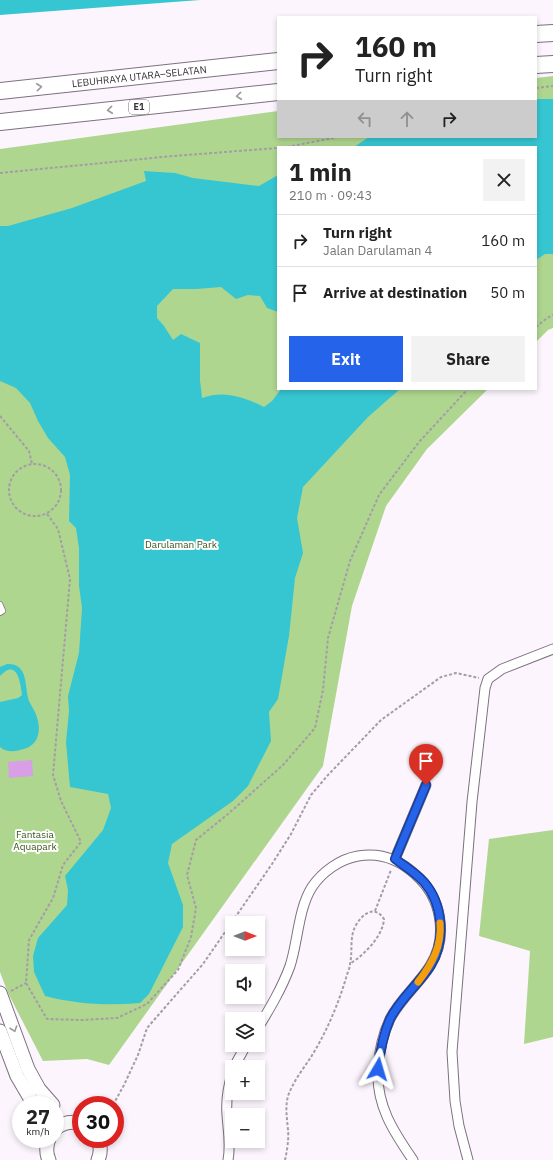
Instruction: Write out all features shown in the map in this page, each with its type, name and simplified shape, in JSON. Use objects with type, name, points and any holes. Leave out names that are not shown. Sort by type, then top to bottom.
[{"type":"highway","points":[[537,34],[553,33]]},
{"type":"highway","name":"LEBUHRAYA UTARA–SELATAN","points":[[0,91],[277,61]]},
{"type":"highway","points":[[537,66],[553,64]]},
{"type":"highway","name":"E1","points":[[0,122],[277,92]]},
{"type":"street","points":[[468,1160],[459,1126],[456,1107],[452,1052],[472,802],[485,688],[488,679],[510,665],[553,649]]},
{"type":"street","points":[[395,859],[426,785]]},
{"type":"street","points":[[265,1016],[290,965],[304,904],[312,887],[326,872],[337,864],[352,857],[369,855],[395,859],[423,881],[431,891],[437,904],[440,939],[431,965],[390,1019],[382,1040],[378,1084],[381,1101],[389,1122],[413,1160]]},
{"type":"street","points":[[0,994],[28,1069],[38,1089],[45,1096]]},
{"type":"street","points":[[0,1031],[17,1076],[29,1096]]},
{"type":"street","points":[[228,1100],[227,1114],[230,1145],[228,1160]]},
{"type":"street","points":[[40,1160],[45,1148]]},
{"type":"street","points":[[48,1148],[47,1157],[49,1160]]},
{"type":"street","points":[[101,1148],[102,1158]]},
{"type":"lane","points":[[0,604],[3,611],[0,613]]},
{"type":"path","points":[[537,88],[553,86]]},
{"type":"path","points":[[292,146],[333,138]]},
{"type":"path","points":[[0,173],[173,156],[277,148]]},
{"type":"path","points":[[537,326],[553,315]]},
{"type":"path","points":[[47,514],[58,529],[70,579],[53,776],[61,801],[81,842],[63,865],[53,898],[29,940],[26,984],[47,1019],[117,1018],[148,1004],[178,970],[191,937],[196,908],[187,875],[196,840],[228,814],[283,765],[315,728],[323,690],[328,638],[350,561],[379,495],[419,442],[467,390]]},
{"type":"path","points":[[0,416],[29,451],[32,464]]},
{"type":"path","points":[[32,464],[38,464],[49,468],[57,476],[61,488],[59,500],[56,506],[47,514],[34,517],[22,513],[13,504],[10,498],[10,485],[12,479],[20,469],[32,464]]},
{"type":"path","points":[[118,1096],[138,1055],[147,1028],[207,958],[283,846],[311,796],[328,775],[381,720],[441,677],[456,673],[488,679]]},
{"type":"path","points":[[375,911],[395,859]]},
{"type":"path","points":[[285,1160],[288,1131],[286,1113],[288,1098],[292,1086],[326,1029],[341,993],[351,963],[351,944],[355,926],[365,914],[375,911],[384,919],[381,931],[358,959],[351,963]]},
{"type":"path","points":[[0,994],[26,984]]},
{"type":"green space","name":"Darulaman Park","points":[[553,76],[553,328],[548,330],[537,341],[537,146],[277,146],[277,390],[487,390],[427,449],[386,506],[352,606],[323,766],[109,1065],[87,1059],[43,1061],[8,993],[0,972],[0,149],[277,111],[277,138],[537,138],[537,78]]},
{"type":"green space","points":[[553,830],[553,1037],[524,1044],[530,951],[479,936],[489,839]]},
{"type":"water","points":[[0,0],[200,0],[0,15]]},
{"type":"water","points":[[537,99],[553,99],[553,254],[545,254],[537,259],[537,146],[356,146],[368,138],[537,138]]},
{"type":"water","points":[[144,171],[175,173],[193,178],[259,186],[277,176],[277,312],[267,308],[260,296],[248,295],[236,299],[221,287],[173,289],[157,306],[157,318],[173,340],[181,334],[200,343],[200,380],[202,398],[218,395],[234,396],[249,400],[264,407],[272,401],[280,390],[399,390],[368,417],[303,487],[297,518],[303,553],[295,578],[289,636],[278,699],[269,712],[271,741],[248,786],[233,801],[172,844],[168,863],[183,905],[183,927],[149,994],[140,1003],[92,1004],[45,996],[34,972],[33,956],[38,938],[67,905],[68,890],[65,876],[103,830],[111,808],[108,794],[70,787],[66,742],[69,711],[68,696],[79,653],[82,608],[79,586],[79,548],[76,528],[69,521],[70,475],[65,457],[48,438],[30,403],[16,388],[0,381],[0,226],[8,226],[72,208],[146,181]]},
{"type":"water","points":[[7,664],[19,667],[22,671],[29,701],[39,724],[38,736],[32,745],[15,751],[7,751],[0,747],[0,702],[18,698],[22,695],[19,678],[15,671],[8,670],[0,676],[0,667]]},
{"type":"building","points":[[32,760],[33,776],[9,778],[8,762]]},
{"type":"slow traffic","points":[[418,982],[431,965],[436,954],[440,939],[440,923]]},
{"type":"route","points":[[378,1069],[382,1040],[390,1019],[431,965],[440,939],[437,904],[431,891],[413,872],[395,859],[426,785]]},
{"type":"park label","name":"Fantasia Aquapark","points":[[35,840]]}]
